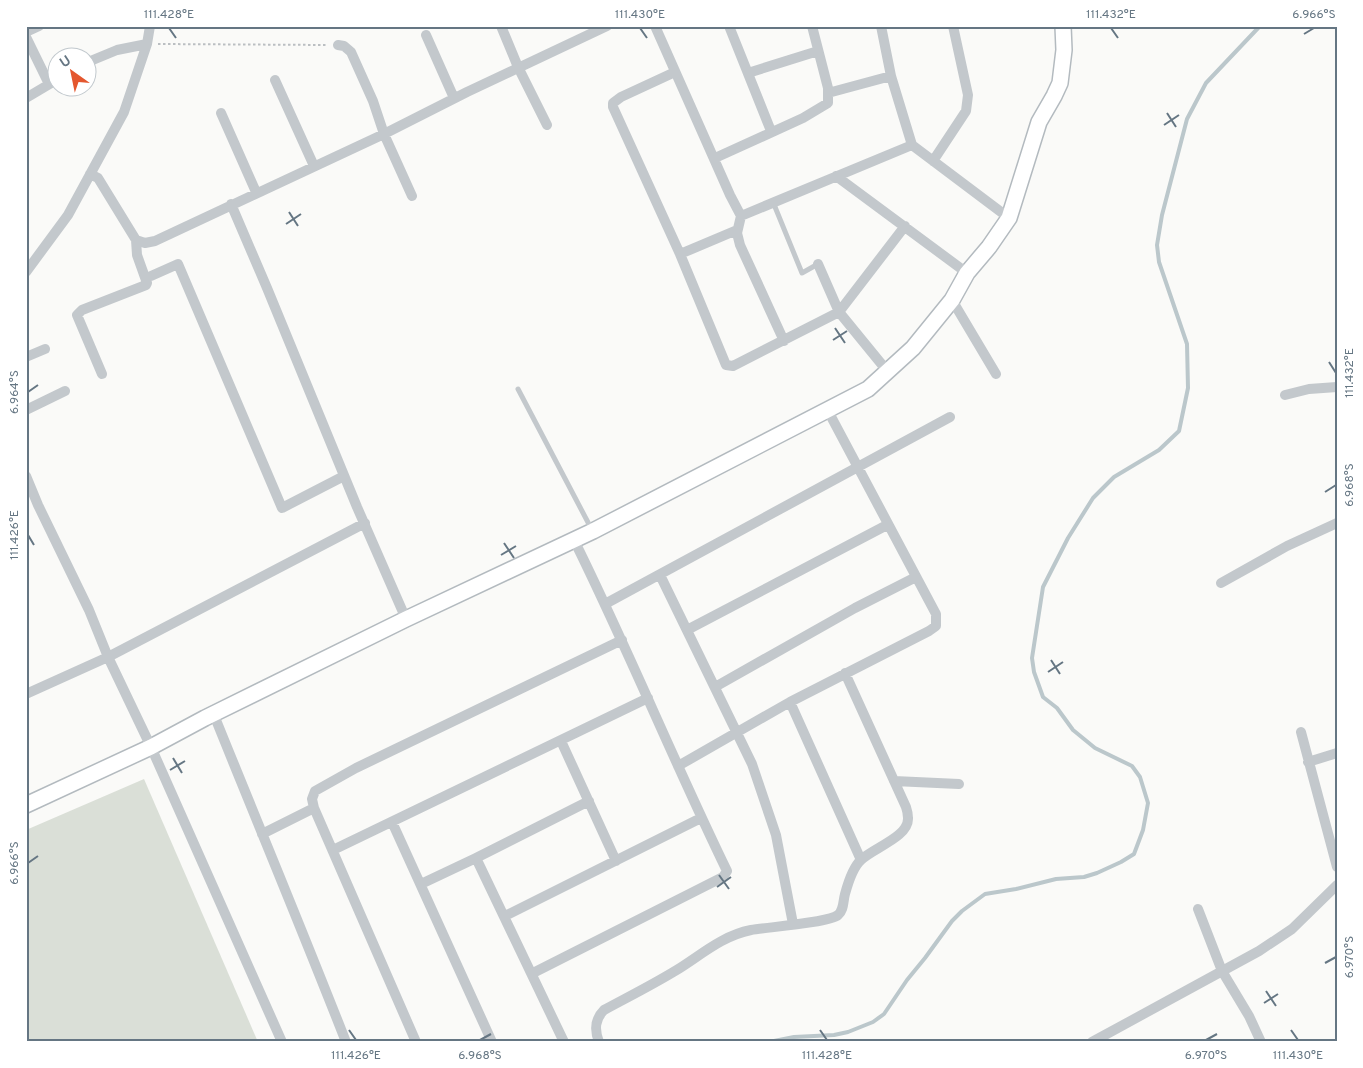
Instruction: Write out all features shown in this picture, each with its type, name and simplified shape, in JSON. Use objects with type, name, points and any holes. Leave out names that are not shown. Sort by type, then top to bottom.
[{"type":"main road","points":[[26,805],[151,747],[406,619],[574,540],[868,389],[912,348],[952,300],[967,273],[989,247],[1009,218],[1038,122],[1060,83],[1064,50],[1063,26]]},
{"type":"street","points":[[26,32],[39,26]]},
{"type":"street","points":[[26,272],[68,215],[124,112],[148,44],[150,26]]},
{"type":"street","points":[[501,26],[518,67],[547,125]]},
{"type":"street","points":[[136,240],[145,243],[155,241],[256,192],[384,134],[518,67],[607,26]]},
{"type":"street","points":[[655,26],[741,216],[737,230],[740,245],[784,341]]},
{"type":"street","points":[[729,26],[771,132]]},
{"type":"street","points":[[715,158],[828,103],[828,93],[812,26]]},
{"type":"street","points":[[881,26],[891,76],[912,145],[1009,218]]},
{"type":"street","points":[[933,161],[966,111],[968,102],[953,26]]},
{"type":"street","points":[[426,34],[454,98]]},
{"type":"street","points":[[26,36],[48,73]]},
{"type":"street","points":[[98,58],[117,50],[148,44]]},
{"type":"street","points":[[338,45],[344,46],[351,52],[373,102],[384,134],[412,196]]},
{"type":"street","points":[[748,73],[818,51]]},
{"type":"street","points":[[675,72],[621,97],[613,103],[617,117],[680,254],[726,365],[733,366],[839,312],[905,226]]},
{"type":"street","points":[[828,93],[891,76]]},
{"type":"street","points":[[275,80],[314,166]]},
{"type":"street","points":[[26,98],[48,85]]},
{"type":"street","points":[[221,113],[256,192]]},
{"type":"street","points":[[741,216],[912,145]]},
{"type":"street","points":[[90,174],[98,178],[136,240],[137,255],[147,283],[82,310],[77,315],[102,374]]},
{"type":"street","points":[[836,176],[967,273]]},
{"type":"street","points":[[231,204],[344,476],[406,619]]},
{"type":"street","points":[[680,254],[737,230]]},
{"type":"street","points":[[151,276],[178,264],[282,508],[344,476]]},
{"type":"street","points":[[818,264],[839,312],[888,372]]},
{"type":"street","points":[[952,300],[996,374]]},
{"type":"street","points":[[26,357],[45,349]]},
{"type":"street","points":[[1285,395],[1309,389],[1337,387]]},
{"type":"street","points":[[26,410],[65,391]]},
{"type":"street","points":[[678,766],[790,702],[936,626],[936,614],[827,409]]},
{"type":"street","points":[[606,604],[858,469],[950,417]]},
{"type":"street","points":[[26,476],[151,747],[282,1042]]},
{"type":"street","points":[[26,694],[108,657],[365,523]]},
{"type":"street","points":[[1220,583],[1287,546],[1337,523]]},
{"type":"street","points":[[687,630],[887,525]]},
{"type":"street","points":[[533,973],[725,877],[727,871],[701,818],[606,604],[574,540]]},
{"type":"street","points":[[660,575],[752,764],[776,835],[793,924]]},
{"type":"street","points":[[715,687],[855,608],[916,577]]},
{"type":"street","points":[[416,1042],[314,808],[312,799],[315,791],[348,773],[622,640]]},
{"type":"street","points":[[599,1042],[596,1023],[599,1015],[604,1010],[652,985],[722,940],[734,934],[830,918],[839,914],[842,910],[850,878],[860,860],[902,833],[907,825],[906,807],[845,673]]},
{"type":"street","points":[[332,850],[648,698]]},
{"type":"street","points":[[790,702],[860,860]]},
{"type":"street","points":[[214,715],[309,946],[346,1042]]},
{"type":"street","points":[[1301,732],[1337,867]]},
{"type":"street","points":[[561,741],[616,861]]},
{"type":"street","points":[[1308,762],[1337,753]]},
{"type":"street","points":[[894,781],[959,784]]},
{"type":"street","points":[[420,884],[589,802]]},
{"type":"street","points":[[262,834],[314,808]]},
{"type":"street","points":[[505,916],[701,818]]},
{"type":"street","points":[[392,822],[492,1042]]},
{"type":"street","points":[[476,858],[533,973],[564,1042]]},
{"type":"street","points":[[1092,1042],[1259,951],[1292,929],[1337,885]]},
{"type":"street","points":[[1198,909],[1228,984],[1249,1016],[1261,1042]]},
{"type":"lane","points":[[773,202],[802,273],[818,264]]},
{"type":"lane","points":[[518,389],[592,531]]},
{"type":"path","points":[[148,44],[338,45]]},
{"type":"shaded area","points":[[144,779],[258,1042],[26,1042],[26,830]]},
{"type":"waterway","points":[[769,1042],[794,1037],[834,1035],[848,1032],[873,1022],[884,1014],[907,980],[952,921],[985,894],[1016,889],[1056,879],[1084,877],[1121,862],[1134,854],[1143,830],[1148,803],[1140,777],[1132,766],[1095,748],[1073,730],[1057,708],[1043,697],[1034,672],[1032,658],[1043,587],[1068,538],[1093,498],[1114,477],[1159,450],[1179,431],[1188,388],[1187,344],[1159,262],[1157,245],[1162,215],[1187,119],[1206,83],[1260,26]]}]
